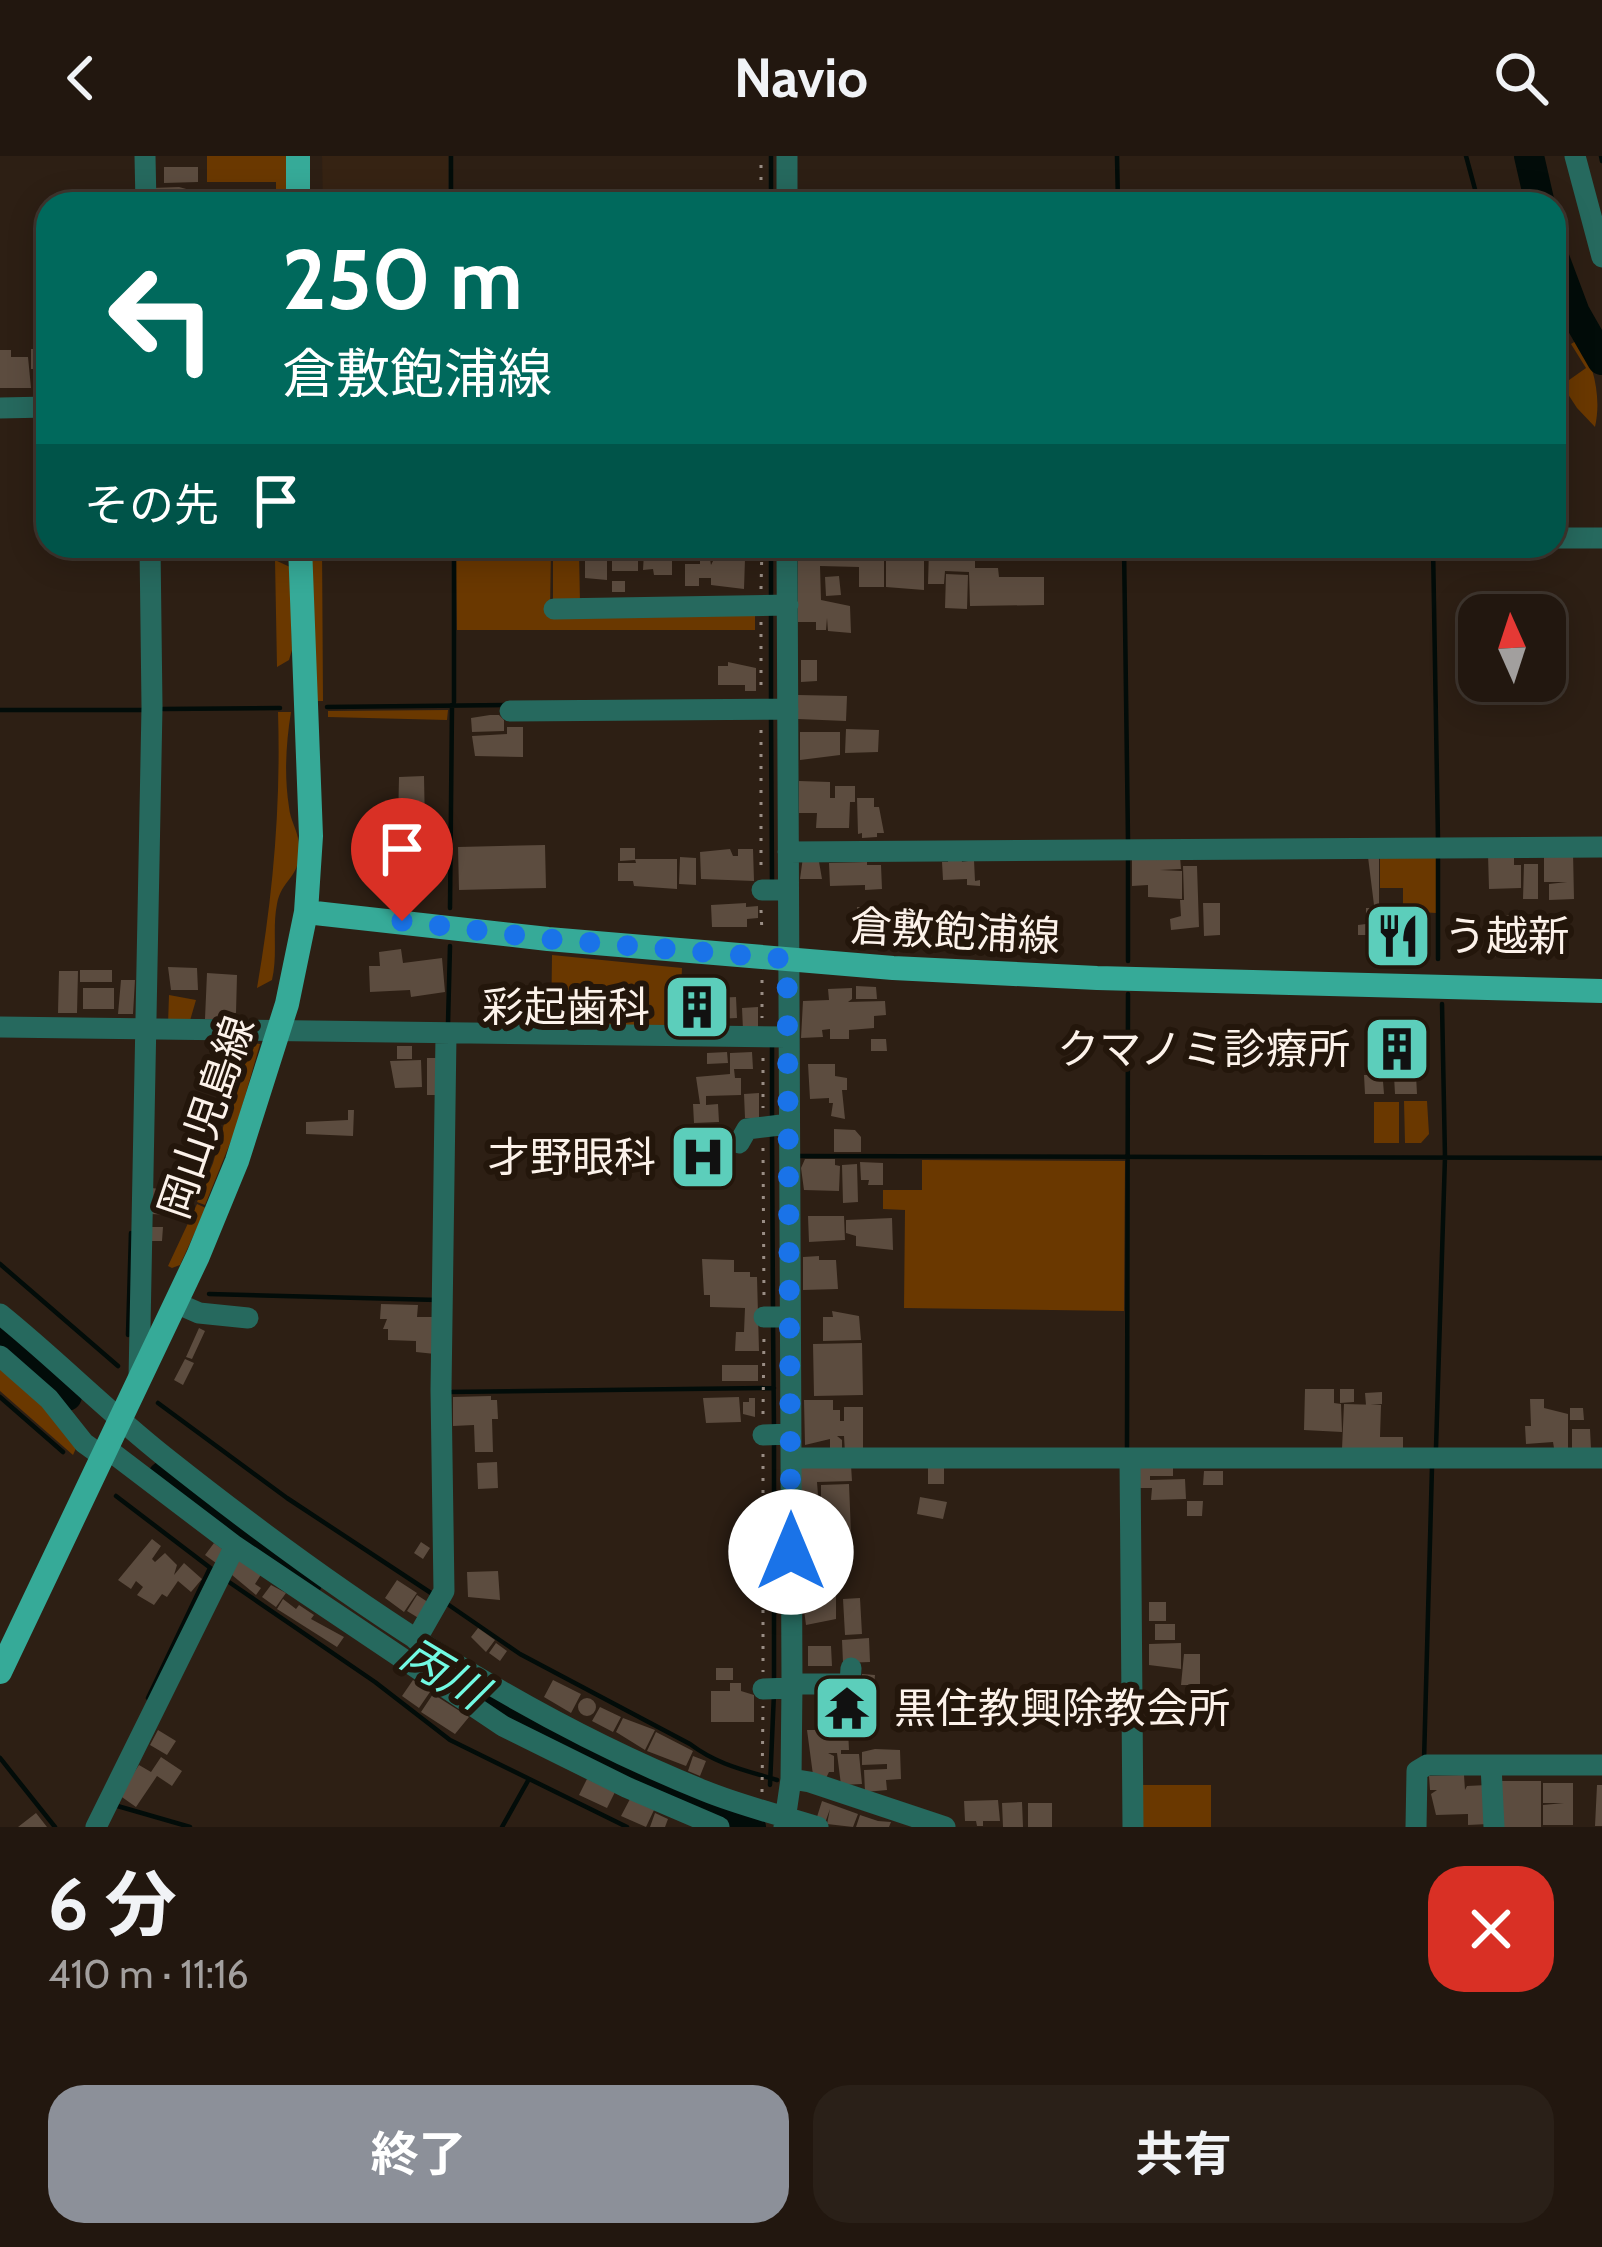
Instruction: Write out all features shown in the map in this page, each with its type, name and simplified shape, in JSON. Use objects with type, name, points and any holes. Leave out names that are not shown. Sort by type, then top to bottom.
[{"type":"main road","points":[[298,156],[298,192]]},
{"type":"main road","name":"岡山児島線","points":[[0,1672],[231,1177],[279,1030],[306,912],[311,819],[300,558]]},
{"type":"main road","name":"倉敷飽浦線","points":[[306,912],[548,939],[1074,977],[1602,991]]},
{"type":"street","points":[[145,156],[146,192]]},
{"type":"street","points":[[787,156],[787,192]]},
{"type":"street","points":[[1575,156],[1602,257]]},
{"type":"street","points":[[0,408],[36,407]]},
{"type":"street","points":[[1566,538],[1602,538]]},
{"type":"street","points":[[139,1380],[152,707],[150,558]]},
{"type":"street","points":[[785,558],[776,606],[773,709],[788,852],[773,890],[787,959],[771,1039],[779,1688],[791,1779],[785,1822]]},
{"type":"street","points":[[554,609],[776,606]]},
{"type":"street","points":[[509,711],[773,709]]},
{"type":"street","points":[[788,852],[1602,847]]},
{"type":"street","points":[[0,1028],[146,1036],[279,1030],[771,1039]]},
{"type":"street","points":[[416,1640],[441,1601],[446,1035]]},
{"type":"street","points":[[740,1143],[742,1132],[775,1124]]},
{"type":"street","points":[[176,1303],[199,1313],[248,1318]]},
{"type":"street","points":[[0,1314],[120,1420],[229,1506],[416,1640],[478,1678],[641,1763],[785,1822],[818,1827]]},
{"type":"street","points":[[0,1356],[49,1399],[84,1443],[104,1452],[503,1726],[719,1827]]},
{"type":"street","points":[[779,1439],[1130,1461],[1602,1458]]},
{"type":"street","points":[[1130,1461],[1133,1827]]},
{"type":"street","points":[[96,1827],[236,1546]]},
{"type":"street","points":[[779,1688],[850,1684],[851,1668]]},
{"type":"street","points":[[1416,1827],[1417,1772],[1424,1767],[1602,1766]]},
{"type":"street","points":[[1491,1770],[1494,1827]]},
{"type":"street","points":[[791,1779],[945,1827]]},
{"type":"path","points":[[761,156],[761,192]]},
{"type":"path","points":[[762,932],[773,890],[773,709]]},
{"type":"path","points":[[761,977],[771,1039],[775,1124],[776,1317],[764,1387],[779,1439],[779,1688],[762,1770],[762,1794]]},
{"type":"shaded area","points":[[207,156],[288,156],[289,192],[276,192],[276,182],[207,182]]},
{"type":"shaded area","points":[[322,156],[448,156],[448,192],[323,192]]},
{"type":"shaded area","points":[[1579,339],[1595,381],[1595,427],[1566,391],[1566,382],[1586,368],[1571,344]]},
{"type":"shaded area","points":[[309,558],[322,558],[323,701],[313,701]]},
{"type":"shaded area","points":[[456,558],[551,558],[550,612],[755,613],[755,630],[457,630]]},
{"type":"shaded area","points":[[553,558],[579,558],[580,604],[553,604]]},
{"type":"shaded area","points":[[275,560],[290,567],[292,650],[289,660],[277,667]]},
{"type":"shaded area","points":[[448,710],[447,720],[328,717],[328,711]]},
{"type":"shaded area","points":[[278,712],[291,712],[286,783],[299,856],[277,904],[272,980],[257,988],[275,851]]},
{"type":"shaded area","points":[[1437,853],[1436,913],[1403,911],[1403,888],[1380,888],[1380,854]]},
{"type":"shaded area","points":[[552,955],[682,968],[679,1033],[551,1031]]},
{"type":"shaded area","points":[[169,995],[196,1000],[189,1024],[168,1025]]},
{"type":"shaded area","points":[[247,1042],[260,1044],[235,1131],[205,1205],[197,1202],[213,1163]]},
{"type":"shaded area","points":[[1404,1101],[1427,1101],[1429,1134],[1421,1143],[1405,1143]]},
{"type":"shaded area","points":[[1374,1102],[1399,1102],[1399,1143],[1374,1143]]},
{"type":"shaded area","points":[[922,1160],[1125,1161],[1124,1311],[904,1308],[905,1210],[883,1209],[883,1190],[922,1190]]},
{"type":"shaded area","points":[[197,1204],[206,1208],[180,1265],[172,1268],[168,1266]]},
{"type":"shaded area","points":[[0,1363],[63,1421],[77,1446],[73,1455],[0,1391]]},
{"type":"shaded area","points":[[1137,1785],[1211,1785],[1211,1827],[1137,1827]]},
{"type":"building","points":[[164,167],[198,167],[198,182],[164,183]]},
{"type":"building","points":[[179,187],[190,192],[152,192],[152,188]]},
{"type":"building","points":[[31,349],[36,349],[36,369],[31,369]]},
{"type":"building","points":[[0,350],[11,350],[11,357],[28,357],[31,388],[0,388]]},
{"type":"building","points":[[585,558],[607,558],[607,580],[585,578]]},
{"type":"building","points":[[612,558],[638,558],[638,571],[612,571]]},
{"type":"building","points":[[644,558],[672,558],[672,575],[643,570]]},
{"type":"building","points":[[798,558],[884,558],[884,587],[859,587],[859,567],[820,566],[821,600],[850,606],[851,633],[828,631],[827,618],[826,630],[816,630],[816,622],[798,622]]},
{"type":"building","points":[[886,558],[924,558],[924,590],[886,587]]},
{"type":"building","points":[[929,558],[975,558],[975,568],[998,568],[999,577],[1044,577],[1044,605],[970,606],[969,572],[945,571],[944,584],[928,584]]},
{"type":"building","points":[[700,559],[710,559],[711,565],[714,559],[745,559],[744,589],[711,585],[711,578],[699,578],[699,586],[685,586],[685,564],[700,564]]},
{"type":"building","points":[[946,574],[968,575],[967,609],[945,608]]},
{"type":"building","points":[[839,576],[841,595],[826,596],[825,577]]},
{"type":"building","points":[[612,581],[625,581],[625,592],[612,592]]},
{"type":"building","points":[[801,660],[817,660],[817,681],[801,682]]},
{"type":"building","points":[[728,662],[756,668],[756,691],[745,691],[745,685],[718,685],[718,666],[728,666]]},
{"type":"building","points":[[798,695],[847,696],[846,721],[798,719]]},
{"type":"building","points":[[490,715],[504,720],[504,731],[472,732],[471,718]]},
{"type":"building","points":[[507,727],[523,727],[523,757],[475,756],[472,736],[507,734]]},
{"type":"building","points":[[846,729],[879,730],[878,752],[845,753]]},
{"type":"building","points":[[800,732],[840,732],[840,755],[800,760]]},
{"type":"building","points":[[424,776],[425,828],[398,825],[399,777]]},
{"type":"building","points":[[799,781],[830,782],[830,798],[835,798],[835,786],[855,786],[849,828],[816,828],[817,813],[799,813]]},
{"type":"building","points":[[857,798],[874,798],[884,833],[862,838],[858,834]]},
{"type":"building","points":[[545,845],[546,888],[459,890],[458,847]]},
{"type":"building","points":[[620,848],[635,848],[635,860],[620,861]]},
{"type":"building","points":[[730,849],[738,856],[738,849],[753,849],[754,881],[701,879],[700,852]]},
{"type":"building","points":[[1544,852],[1573,852],[1574,899],[1549,900],[1549,884],[1567,882],[1544,882]]},
{"type":"building","points":[[1488,854],[1514,854],[1514,865],[1521,865],[1521,888],[1489,889]]},
{"type":"building","points":[[818,856],[822,879],[800,879],[803,857]]},
{"type":"building","points":[[948,856],[961,856],[962,862],[974,860],[975,881],[980,880],[980,886],[967,885],[967,879],[943,880],[942,862],[948,862]]},
{"type":"building","points":[[1132,856],[1180,856],[1181,869],[1160,870],[1182,871],[1182,899],[1148,897],[1148,885],[1132,886]]},
{"type":"building","points":[[680,857],[696,858],[696,885],[679,884]]},
{"type":"building","points":[[1368,857],[1379,857],[1379,905],[1374,905]]},
{"type":"building","points":[[635,859],[677,859],[677,889],[618,881],[618,863],[636,863]]},
{"type":"building","points":[[829,863],[881,865],[882,889],[830,886]]},
{"type":"building","points":[[1524,864],[1538,864],[1538,899],[1523,899]]},
{"type":"building","points":[[1183,866],[1197,866],[1199,927],[1171,930],[1170,919],[1181,916],[1180,900],[1184,900]]},
{"type":"building","points":[[746,903],[746,907],[758,906],[758,918],[747,919],[747,927],[712,927],[711,905]]},
{"type":"building","points":[[1203,903],[1220,903],[1220,935],[1204,936]]},
{"type":"building","points":[[857,907],[880,907],[879,942],[857,942]]},
{"type":"building","name":"う越新","points":[[1366,908],[1380,908],[1380,915],[1402,914],[1402,924],[1430,924],[1430,947],[1395,948],[1395,952],[1366,949],[1366,935],[1358,935],[1358,925],[1366,924]]},
{"type":"building","points":[[1495,915],[1518,915],[1518,928],[1508,935],[1508,943],[1516,942],[1516,957],[1495,957]]},
{"type":"building","points":[[401,949],[403,963],[442,958],[445,992],[411,997],[410,990],[370,992],[369,966],[380,966],[379,952]]},
{"type":"building","points":[[168,967],[197,968],[198,990],[171,990]]},
{"type":"building","points":[[80,970],[112,970],[112,982],[80,982]]},
{"type":"building","points":[[59,971],[78,971],[77,1013],[58,1013]]},
{"type":"building","points":[[207,973],[237,975],[232,1020],[205,1019]]},
{"type":"building","points":[[121,980],[135,980],[133,1014],[118,1014]]},
{"type":"building","name":"彩起歯科","points":[[710,984],[708,1020],[687,1020],[684,985]]},
{"type":"building","points":[[856,986],[876,987],[877,999],[856,999]]},
{"type":"building","points":[[83,988],[114,988],[114,1009],[83,1009]]},
{"type":"building","points":[[852,988],[848,1002],[885,1001],[886,1015],[874,1016],[874,1028],[849,1030],[849,1039],[830,1039],[830,1029],[822,1030],[823,1037],[801,1038],[803,1001],[829,1000],[828,989]]},
{"type":"building","points":[[736,997],[737,1018],[715,1019],[714,998]]},
{"type":"building","points":[[758,1007],[758,1029],[743,1030],[742,1008]]},
{"type":"building","name":"クマノミ診療所","points":[[1379,1037],[1428,1040],[1429,1064],[1411,1064],[1417,1094],[1395,1094],[1394,1076],[1404,1075],[1404,1070],[1390,1070],[1389,1056],[1381,1056],[1384,1094],[1365,1094],[1364,1075],[1375,1075],[1367,1071],[1366,1042],[1379,1042]]},
{"type":"building","points":[[871,1039],[886,1039],[887,1051],[871,1051]]},
{"type":"building","points":[[397,1046],[412,1046],[412,1059],[397,1059]]},
{"type":"building","points":[[727,1052],[728,1063],[707,1064],[707,1053]]},
{"type":"building","points":[[752,1052],[753,1069],[734,1069],[735,1078],[741,1078],[741,1095],[706,1096],[706,1105],[718,1104],[719,1122],[694,1123],[693,1104],[700,1104],[696,1077],[730,1074],[730,1053]]},
{"type":"building","points":[[427,1058],[442,1058],[442,1095],[427,1095]]},
{"type":"building","points":[[421,1060],[422,1087],[395,1088],[390,1061]]},
{"type":"building","points":[[808,1064],[835,1064],[835,1076],[847,1078],[847,1090],[842,1090],[845,1119],[831,1116],[829,1098],[810,1099]]},
{"type":"building","points":[[759,1093],[759,1118],[745,1118],[744,1094]]},
{"type":"building","points":[[348,1110],[354,1110],[353,1136],[306,1134],[306,1122],[348,1120]]},
{"type":"building","points":[[834,1129],[855,1130],[861,1137],[861,1152],[834,1152]]},
{"type":"building","name":"才野眼科","points":[[725,1143],[726,1169],[680,1170],[680,1144]]},
{"type":"building","points":[[805,1159],[835,1159],[840,1166],[839,1191],[804,1190],[801,1168]]},
{"type":"building","points":[[860,1162],[883,1163],[883,1185],[861,1180]]},
{"type":"building","points":[[857,1164],[858,1202],[843,1203],[842,1165]]},
{"type":"building","points":[[152,1188],[173,1191],[170,1215],[151,1214]]},
{"type":"building","points":[[808,1216],[844,1216],[845,1240],[809,1242]]},
{"type":"building","points":[[892,1218],[893,1250],[856,1246],[856,1236],[846,1233],[846,1220]]},
{"type":"building","points":[[148,1227],[163,1227],[162,1241],[148,1241]]},
{"type":"building","points":[[819,1256],[819,1260],[836,1260],[838,1289],[803,1290],[803,1257]]},
{"type":"building","points":[[702,1259],[734,1260],[734,1272],[757,1277],[759,1351],[735,1351],[736,1332],[744,1332],[745,1308],[710,1307],[710,1295],[704,1295]]},
{"type":"building","points":[[381,1304],[418,1305],[417,1317],[436,1317],[435,1354],[416,1352],[416,1341],[388,1340],[388,1329],[383,1329],[387,1319],[380,1319]]},
{"type":"building","points":[[832,1311],[859,1316],[861,1340],[823,1341],[823,1317],[833,1317]]},
{"type":"building","points":[[199,1328],[205,1331],[192,1359],[186,1357]]},
{"type":"building","points":[[862,1343],[863,1395],[814,1396],[813,1344]]},
{"type":"building","points":[[185,1359],[194,1363],[183,1385],[174,1380]]},
{"type":"building","points":[[722,1365],[758,1365],[758,1381],[722,1381]]},
{"type":"building","points":[[1305,1389],[1334,1389],[1334,1403],[1341,1404],[1342,1432],[1304,1430]]},
{"type":"building","points":[[1340,1389],[1354,1389],[1354,1402],[1340,1403]]},
{"type":"building","points":[[1382,1392],[1382,1404],[1366,1405],[1365,1393]]},
{"type":"building","points":[[453,1397],[497,1400],[498,1419],[492,1419],[493,1452],[475,1452],[474,1425],[453,1426]]},
{"type":"building","points":[[739,1397],[741,1422],[706,1423],[703,1398]]},
{"type":"building","points":[[755,1398],[755,1417],[743,1414],[743,1402]]},
{"type":"building","points":[[1530,1399],[1544,1399],[1544,1408],[1568,1414],[1568,1448],[1554,1448],[1553,1442],[1526,1444]]},
{"type":"building","points":[[804,1400],[833,1400],[840,1421],[844,1421],[844,1407],[863,1407],[863,1452],[845,1453],[844,1436],[837,1436],[842,1440],[842,1453],[830,1453],[830,1439],[805,1445]]},
{"type":"building","points":[[1344,1404],[1381,1405],[1380,1437],[1403,1437],[1403,1451],[1342,1449]]},
{"type":"building","points":[[1570,1408],[1583,1408],[1584,1420],[1570,1420]]},
{"type":"building","points":[[1572,1429],[1590,1429],[1591,1449],[1572,1449]]},
{"type":"building","points":[[497,1462],[498,1488],[478,1489],[477,1463]]},
{"type":"building","points":[[851,1465],[852,1481],[817,1482],[818,1495],[811,1496],[812,1504],[821,1504],[821,1485],[849,1484],[851,1533],[805,1532],[804,1506],[798,1504],[801,1467]]},
{"type":"building","points":[[1138,1467],[1173,1467],[1173,1476],[1150,1476],[1150,1480],[1185,1479],[1186,1499],[1151,1500],[1152,1488],[1138,1488]]},
{"type":"building","points":[[928,1468],[944,1468],[944,1484],[928,1484]]},
{"type":"building","points":[[1204,1471],[1223,1471],[1223,1485],[1203,1485]]},
{"type":"building","points":[[920,1497],[947,1502],[943,1519],[917,1514]]},
{"type":"building","points":[[1187,1501],[1203,1501],[1202,1516],[1187,1516]]},
{"type":"building","points":[[152,1539],[161,1546],[152,1559],[155,1562],[165,1553],[177,1565],[174,1575],[184,1563],[202,1579],[191,1592],[178,1581],[154,1605],[137,1595],[143,1587],[136,1581],[131,1589],[118,1580]]},
{"type":"building","points":[[421,1542],[430,1548],[423,1559],[414,1553]]},
{"type":"building","points":[[214,1543],[225,1551],[216,1563],[205,1555]]},
{"type":"building","points":[[237,1556],[262,1573],[255,1584],[261,1588],[256,1595],[232,1575]]},
{"type":"building","points":[[498,1571],[500,1600],[468,1597],[467,1572]]},
{"type":"building","points":[[397,1580],[417,1593],[404,1612],[385,1598]]},
{"type":"building","points":[[271,1585],[286,1593],[276,1607],[262,1597]]},
{"type":"building","points":[[836,1587],[836,1619],[806,1625],[801,1588]]},
{"type":"building","points":[[417,1595],[434,1606],[425,1622],[407,1611]]},
{"type":"building","points":[[860,1598],[862,1634],[845,1635],[843,1599]]},
{"type":"building","points":[[283,1599],[344,1637],[337,1647],[277,1609]]},
{"type":"building","points":[[1149,1602],[1166,1602],[1166,1621],[1149,1621]]},
{"type":"building","points":[[1155,1624],[1175,1624],[1175,1640],[1155,1640]]},
{"type":"building","points":[[478,1628],[495,1640],[486,1652],[471,1637]]},
{"type":"building","points":[[869,1638],[870,1662],[843,1663],[842,1640]]},
{"type":"building","points":[[496,1643],[507,1651],[500,1661],[489,1653]]},
{"type":"building","points":[[1181,1643],[1181,1669],[1149,1665],[1149,1644]]},
{"type":"building","points":[[808,1646],[831,1646],[832,1666],[808,1666]]},
{"type":"building","points":[[1184,1654],[1200,1654],[1200,1685],[1181,1685]]},
{"type":"building","points":[[716,1668],[733,1668],[733,1680],[716,1680]]},
{"type":"building","points":[[862,1674],[875,1675],[873,1695],[859,1694]]},
{"type":"building","points":[[413,1680],[430,1692],[419,1708],[402,1696]]},
{"type":"building","points":[[553,1680],[581,1694],[571,1713],[544,1697]]},
{"type":"building","points":[[730,1683],[741,1683],[741,1691],[754,1695],[754,1722],[711,1722],[711,1691],[730,1691]]},
{"type":"building","name":"黒住教興除教会所","points":[[854,1692],[854,1699],[871,1699],[872,1722],[828,1724],[828,1717],[823,1718],[823,1695]]},
{"type":"building","points":[[433,1694],[469,1717],[455,1734],[421,1712]]},
{"type":"building","points":[[587,1698],[596,1707],[587,1716],[578,1707]]},
{"type":"building","points":[[600,1707],[621,1717],[613,1732],[592,1721]]},
{"type":"building","points":[[623,1718],[655,1730],[645,1750],[616,1732]]},
{"type":"building","points":[[158,1730],[176,1741],[167,1755],[150,1745]]},
{"type":"building","points":[[807,1730],[848,1730],[849,1750],[841,1754],[859,1754],[862,1784],[841,1785],[837,1753],[828,1753],[834,1756],[834,1772],[826,1778],[813,1775]]},
{"type":"building","points":[[656,1732],[693,1751],[686,1766],[647,1751]]},
{"type":"building","points":[[900,1750],[901,1779],[886,1780],[887,1790],[865,1792],[864,1770],[887,1769],[887,1764],[862,1765],[862,1752]]},
{"type":"building","points":[[693,1756],[706,1761],[700,1776],[688,1771]]},
{"type":"building","points":[[161,1757],[182,1771],[172,1786],[157,1776],[136,1807],[119,1795],[139,1765],[151,1772]]},
{"type":"building","points":[[1464,1775],[1465,1790],[1487,1785],[1488,1824],[1468,1825],[1468,1814],[1436,1815],[1431,1794],[1437,1790],[1430,1790],[1429,1776]]},
{"type":"building","points":[[587,1779],[615,1792],[607,1808],[579,1795]]},
{"type":"building","points":[[1489,1781],[1541,1781],[1541,1827],[1503,1827]]},
{"type":"building","points":[[1543,1783],[1573,1783],[1573,1825],[1543,1825],[1543,1805],[1564,1803],[1543,1803]]},
{"type":"building","points":[[1597,1785],[1602,1785],[1602,1826],[1595,1826]]},
{"type":"building","points":[[630,1799],[654,1810],[646,1827],[621,1816]]},
{"type":"building","points":[[998,1800],[1000,1821],[983,1821],[983,1826],[977,1826],[976,1821],[965,1821],[964,1801]]},
{"type":"building","points":[[822,1801],[858,1814],[853,1827],[827,1824],[830,1809],[825,1823],[816,1820]]},
{"type":"building","points":[[1022,1802],[1023,1827],[1003,1827],[1002,1803]]},
{"type":"building","points":[[1028,1803],[1052,1803],[1052,1827],[1028,1827]]},
{"type":"building","points":[[36,1813],[47,1827],[18,1827]]},
{"type":"building","points":[[655,1813],[668,1819],[665,1827],[650,1827]]},
{"type":"building","points":[[860,1815],[891,1822],[889,1827],[856,1827]]},
{"type":"waterway","points":[[451,156],[451,192]]},
{"type":"waterway","points":[[771,156],[771,192]]},
{"type":"waterway","points":[[1117,156],[1118,192]]},
{"type":"waterway","points":[[1466,156],[1476,192]]},
{"type":"waterway","points":[[1529,156],[1537,192]]},
{"type":"waterway","points":[[1601,156],[1602,161]]},
{"type":"waterway","points":[[1566,289],[1602,360]]},
{"type":"waterway","points":[[454,558],[454,702]]},
{"type":"waterway","points":[[771,558],[771,600]]},
{"type":"waterway","points":[[1124,558],[1128,840]]},
{"type":"waterway","points":[[1433,558],[1438,840]]},
{"type":"waterway","points":[[771,612],[771,702]]},
{"type":"waterway","points":[[450,908],[452,705]]},
{"type":"waterway","points":[[327,707],[507,705]]},
{"type":"waterway","points":[[163,709],[280,708]]},
{"type":"waterway","points":[[0,710],[144,710]]},
{"type":"waterway","points":[[771,714],[772,882]]},
{"type":"waterway","points":[[1438,858],[1438,959]]},
{"type":"waterway","points":[[1128,860],[1128,961]]},
{"type":"waterway","points":[[448,1024],[450,946]]},
{"type":"waterway","points":[[1127,1450],[1128,994]]},
{"type":"waterway","points":[[1436,1448],[1445,1157],[1442,1004]]},
{"type":"waterway","points":[[772,1045],[772,1118]]},
{"type":"waterway","points":[[772,1135],[773,1310]]},
{"type":"waterway","points":[[798,1156],[1602,1158]]},
{"type":"waterway","points":[[128,1335],[131,1233]]},
{"type":"waterway","points":[[0,1264],[118,1366]]},
{"type":"waterway","points":[[209,1294],[438,1300]]},
{"type":"waterway","points":[[773,1321],[774,1430]]},
{"type":"waterway","name":"丙川","points":[[0,1336],[67,1396]]},
{"type":"waterway","points":[[446,1392],[774,1388]]},
{"type":"waterway","points":[[0,1397],[63,1452]]},
{"type":"waterway","points":[[158,1403],[287,1498],[434,1595]]},
{"type":"waterway","points":[[774,1441],[774,1682]]},
{"type":"waterway","points":[[1424,1761],[1432,1467]]},
{"type":"waterway","name":"丙川","points":[[163,1476],[307,1583]]},
{"type":"waterway","points":[[116,1496],[217,1573]]},
{"type":"waterway","points":[[148,1698],[210,1568]]},
{"type":"waterway","points":[[226,1580],[375,1682],[450,1740],[627,1827]]},
{"type":"waterway","points":[[443,1601],[520,1654],[711,1757],[777,1780]]},
{"type":"waterway","name":"丙川","points":[[441,1675],[602,1762],[751,1827]]},
{"type":"waterway","points":[[770,1785],[774,1693]]},
{"type":"waterway","points":[[0,1758],[55,1827]]},
{"type":"waterway","points":[[502,1827],[529,1779]]},
{"type":"waterway","points":[[114,1805],[190,1827]]},
{"type":"place","name":"う越新","points":[[1398,936]]},
{"type":"place","name":"彩起歯科","points":[[697,1007]]},
{"type":"place","name":"クマノミ診療所","points":[[1397,1049]]},
{"type":"place","name":"才野眼科","points":[[703,1157]]},
{"type":"place","name":"黒住教興除教会所","points":[[847,1708]]},
{"type":"route","points":[[402,921],[787,959],[791,1552]]}]
